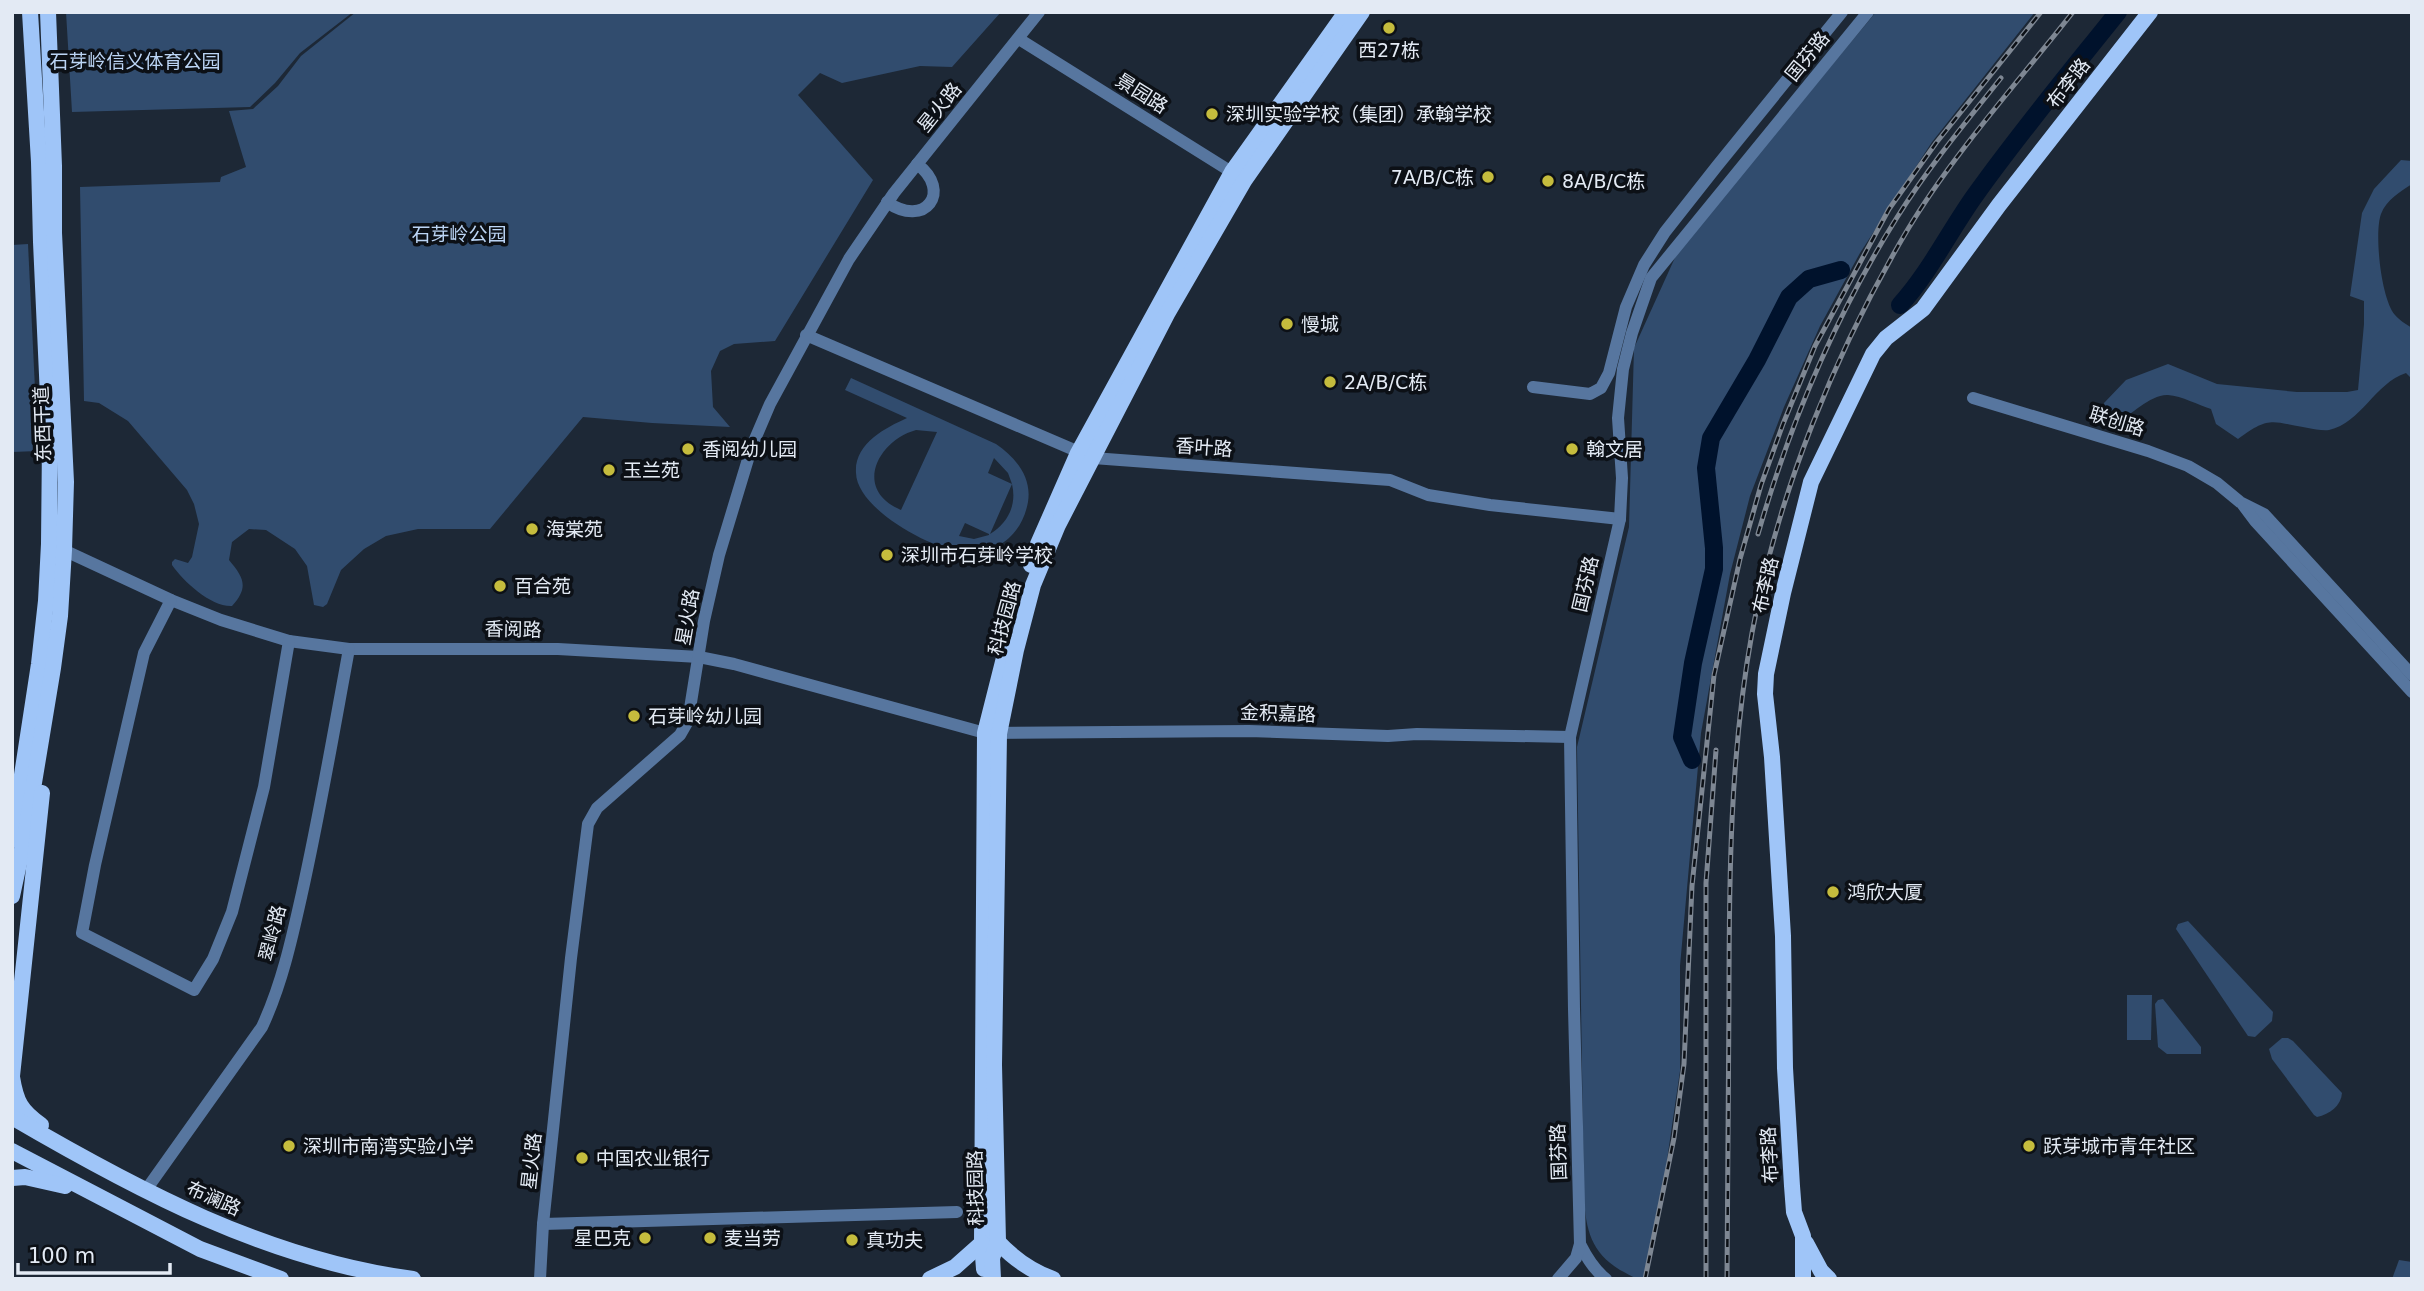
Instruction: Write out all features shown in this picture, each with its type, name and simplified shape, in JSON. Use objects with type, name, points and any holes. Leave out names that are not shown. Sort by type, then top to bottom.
[{"type":"main road","name":"东西干道","points":[[30,12],[56,547]]},
{"type":"main road","name":"东西干道","points":[[12,896],[18,833],[46,666],[46,601],[66,482],[54,233],[48,12]]},
{"type":"main road","name":"科技园路","points":[[993,1279],[990,1242],[994,1065],[992,734],[1033,585],[1086,455],[1167,314],[1238,176],[1346,12]]},
{"type":"main road","name":"科技园路","points":[[1238,176],[1362,12]]},
{"type":"main road","name":"布李路","points":[[1805,1278],[1803,1236],[1794,1212],[1791,1186],[1785,1068],[1783,922],[1765,694],[1766,674],[1783,593],[1811,482],[1873,354],[1886,338],[1923,309],[1999,205],[2150,12]]},
{"type":"main road","points":[[12,780],[46,666]]},
{"type":"main road","points":[[46,666],[36,856],[12,1077],[15,1098],[32,1119],[93,1164]]},
{"type":"main road","name":"布澜路","points":[[12,1117],[93,1164],[211,1223],[293,1252],[369,1273],[413,1279]]},
{"type":"main road","points":[[12,1151],[200,1249],[262,1275],[281,1279]]},
{"type":"main road","points":[[12,1178],[25,1177],[85,1191]]},
{"type":"main road","points":[[1803,1236],[1813,1257],[1829,1279]]},
{"type":"main road","name":"科技园路","points":[[984,1279],[985,1259],[990,1242]]},
{"type":"main road","points":[[930,1279],[955,1267],[990,1242],[1037,1273],[1053,1279]]},
{"type":"street","name":"星火路","points":[[540,1279],[543,1224],[571,958],[588,824],[597,808],[680,735],[688,721],[704,621],[719,555],[752,446],[770,404],[806,335],[849,259],[887,202],[1039,12]]},
{"type":"street","points":[[1532,387],[1590,394],[1601,388],[1609,373],[1626,307],[1644,265],[1680,213],[1842,12]]},
{"type":"street","name":"国芬路","points":[[1580,1244],[1570,737],[1620,519],[1622,478],[1618,418],[1623,369],[1651,278],[1868,12]]},
{"type":"street","name":"景园路","points":[[1019,39],[1238,176]]},
{"type":"street","points":[[887,202],[909,213],[929,204],[934,190],[933,183],[925,170],[917,164]]},
{"type":"street","name":"香叶路","points":[[806,335],[1086,455],[1390,480],[1428,495],[1620,519]]},
{"type":"street","name":"联创路","points":[[1973,398],[2158,454],[2188,466],[2217,483],[2240,502],[2264,514],[2412,675]]},
{"type":"street","name":"联创路","points":[[2240,502],[2255,522],[2412,692]]},
{"type":"street","name":"香阅路","points":[[56,547],[171,600],[221,620],[289,641],[349,649],[558,649],[699,657],[734,664],[992,734]]},
{"type":"street","points":[[171,600],[145,653],[95,865],[82,933],[194,990],[213,959],[232,912],[264,787],[289,641]]},
{"type":"street","name":"翠岭路","points":[[146,1190],[262,1027],[272,1006],[286,960],[312,850],[349,649]]},
{"type":"street","name":"金积嘉路","points":[[992,734],[1249,731],[1388,736],[1417,734],[1570,737]]},
{"type":"street","points":[[543,1224],[957,1212]]},
{"type":"street","points":[[1558,1279],[1576,1258],[1580,1244]]},
{"type":"street","points":[[1580,1244],[1598,1273],[1606,1279]]},
{"type":"green space","name":"石芽岭信义体育公园","points":[[66,12],[353,12],[300,53],[250,107],[72,112]]},
{"type":"green space","name":"石芽岭公园","points":[[356,12],[1001,12],[952,67],[920,66],[842,83],[820,73],[798,95],[873,180],[775,341],[734,344],[720,351],[711,371],[713,407],[730,427],[583,417],[490,529],[418,529],[386,536],[364,549],[341,570],[327,604],[323,607],[314,605],[307,566],[295,549],[266,530],[249,529],[232,542],[229,560],[241,577],[241,593],[232,606],[224,605],[199,592],[183,579],[172,565],[175,559],[188,563],[192,557],[199,524],[187,490],[128,421],[99,403],[84,401],[80,187],[220,182],[221,177],[246,167],[229,111],[253,109],[278,86],[301,56]]},
{"type":"green space","points":[[1876,12],[2035,12],[1932,142],[1860,253],[1820,326],[1784,407],[1750,496],[1730,574],[1701,733],[1680,966],[1680,1071],[1655,1242],[1646,1278],[1633,1277],[1610,1263],[1596,1248],[1585,1210],[1577,747],[1629,527],[1634,348],[1678,251]]},
{"type":"green space","points":[[2401,160],[2412,161],[2412,184],[2386,204],[2381,214],[2378,236],[2383,281],[2390,307],[2397,317],[2412,328],[2412,379],[2406,373],[2395,378],[2350,420],[2329,430],[2272,422],[2257,426],[2238,439],[2216,424],[2211,409],[2168,395],[2155,398],[2115,422],[2108,417],[2104,403],[2126,380],[2168,364],[2217,384],[2297,392],[2358,390],[2364,301],[2350,296],[2362,213],[2374,189]]},
{"type":"green space","points":[[28,244],[38,451],[12,452],[12,245]]},
{"type":"green space","points":[[851,378],[1003,449],[1021,469],[1028,484],[1025,514],[1014,533],[987,550],[963,552],[915,535],[882,513],[860,487],[856,473],[857,463],[865,445],[872,438],[907,418],[845,390]],"holes":[[[916,430],[937,432],[901,510],[886,501],[878,491],[874,479],[881,455],[890,444]],[[994,458],[1008,473],[1012,484],[988,473]],[[1012,484],[1010,513],[990,534]],[[965,523],[989,534],[974,539],[959,536]]]},
{"type":"green space","points":[[2188,921],[2273,1012],[2272,1021],[2255,1037],[2248,1036],[2176,929],[2178,924]]},
{"type":"green space","points":[[2127,995],[2152,995],[2151,1040],[2127,1040]]},
{"type":"green space","points":[[2163,999],[2201,1047],[2201,1054],[2167,1054],[2158,1047],[2155,1004]]},
{"type":"green space","points":[[2282,1038],[2293,1041],[2342,1093],[2340,1102],[2330,1112],[2317,1117],[2314,1115],[2272,1059],[2269,1049]]},
{"type":"green space","points":[[2399,1260],[2412,1262],[2412,1279],[2392,1279]]},
{"type":"waterway","points":[[1900,305],[1921,279],[1993,171],[2118,12]]},
{"type":"waterway","points":[[1692,760],[1682,737],[1693,663],[1714,569],[1706,468],[1711,438],[1757,360],[1789,297],[1809,279],[1841,270]]},
{"type":"railway","points":[[1645,1279],[1674,1138],[1684,1064],[1692,886],[1714,675],[1740,559],[1761,485],[1815,346],[1889,209],[1936,143],[2041,12]]},
{"type":"railway","points":[[1727,1279],[1730,908],[1735,770],[1752,633],[1777,528],[1812,424],[1856,324],[1881,276],[1945,173],[2073,12]]},
{"type":"railway","points":[[1758,534],[1800,411],[1853,294],[1908,200],[2001,78]]},
{"type":"railway","points":[[1706,1279],[1706,883],[1716,750]]},
{"type":"place","name":"西27栋","points":[[1389,28]]},
{"type":"place","name":"深圳实验学校（集团）承翰学校","points":[[1212,114]]},
{"type":"place","name":"7A/B/C栋","points":[[1488,177]]},
{"type":"place","name":"8A/B/C栋","points":[[1548,181]]},
{"type":"place","name":"慢城","points":[[1287,324]]},
{"type":"place","name":"2A/B/C栋","points":[[1330,382]]},
{"type":"place","name":"香阅幼儿园","points":[[688,449]]},
{"type":"place","name":"翰文居","points":[[1572,449]]},
{"type":"place","name":"玉兰苑","points":[[609,470]]},
{"type":"place","name":"海棠苑","points":[[532,529]]},
{"type":"place","name":"深圳市石芽岭学校","points":[[887,555]]},
{"type":"place","name":"百合苑","points":[[500,586]]},
{"type":"place","name":"石芽岭幼儿园","points":[[634,716]]},
{"type":"place","name":"鸿欣大厦","points":[[1833,892]]},
{"type":"place","name":"深圳市南湾实验小学","points":[[289,1146]]},
{"type":"place","name":"跃芽城市青年社区","points":[[2029,1146]]},
{"type":"place","name":"中国农业银行","points":[[582,1158]]},
{"type":"place","name":"星巴克","points":[[645,1238]]},
{"type":"place","name":"麦当劳","points":[[710,1238]]},
{"type":"place","name":"真功夫","points":[[852,1240]]}]
